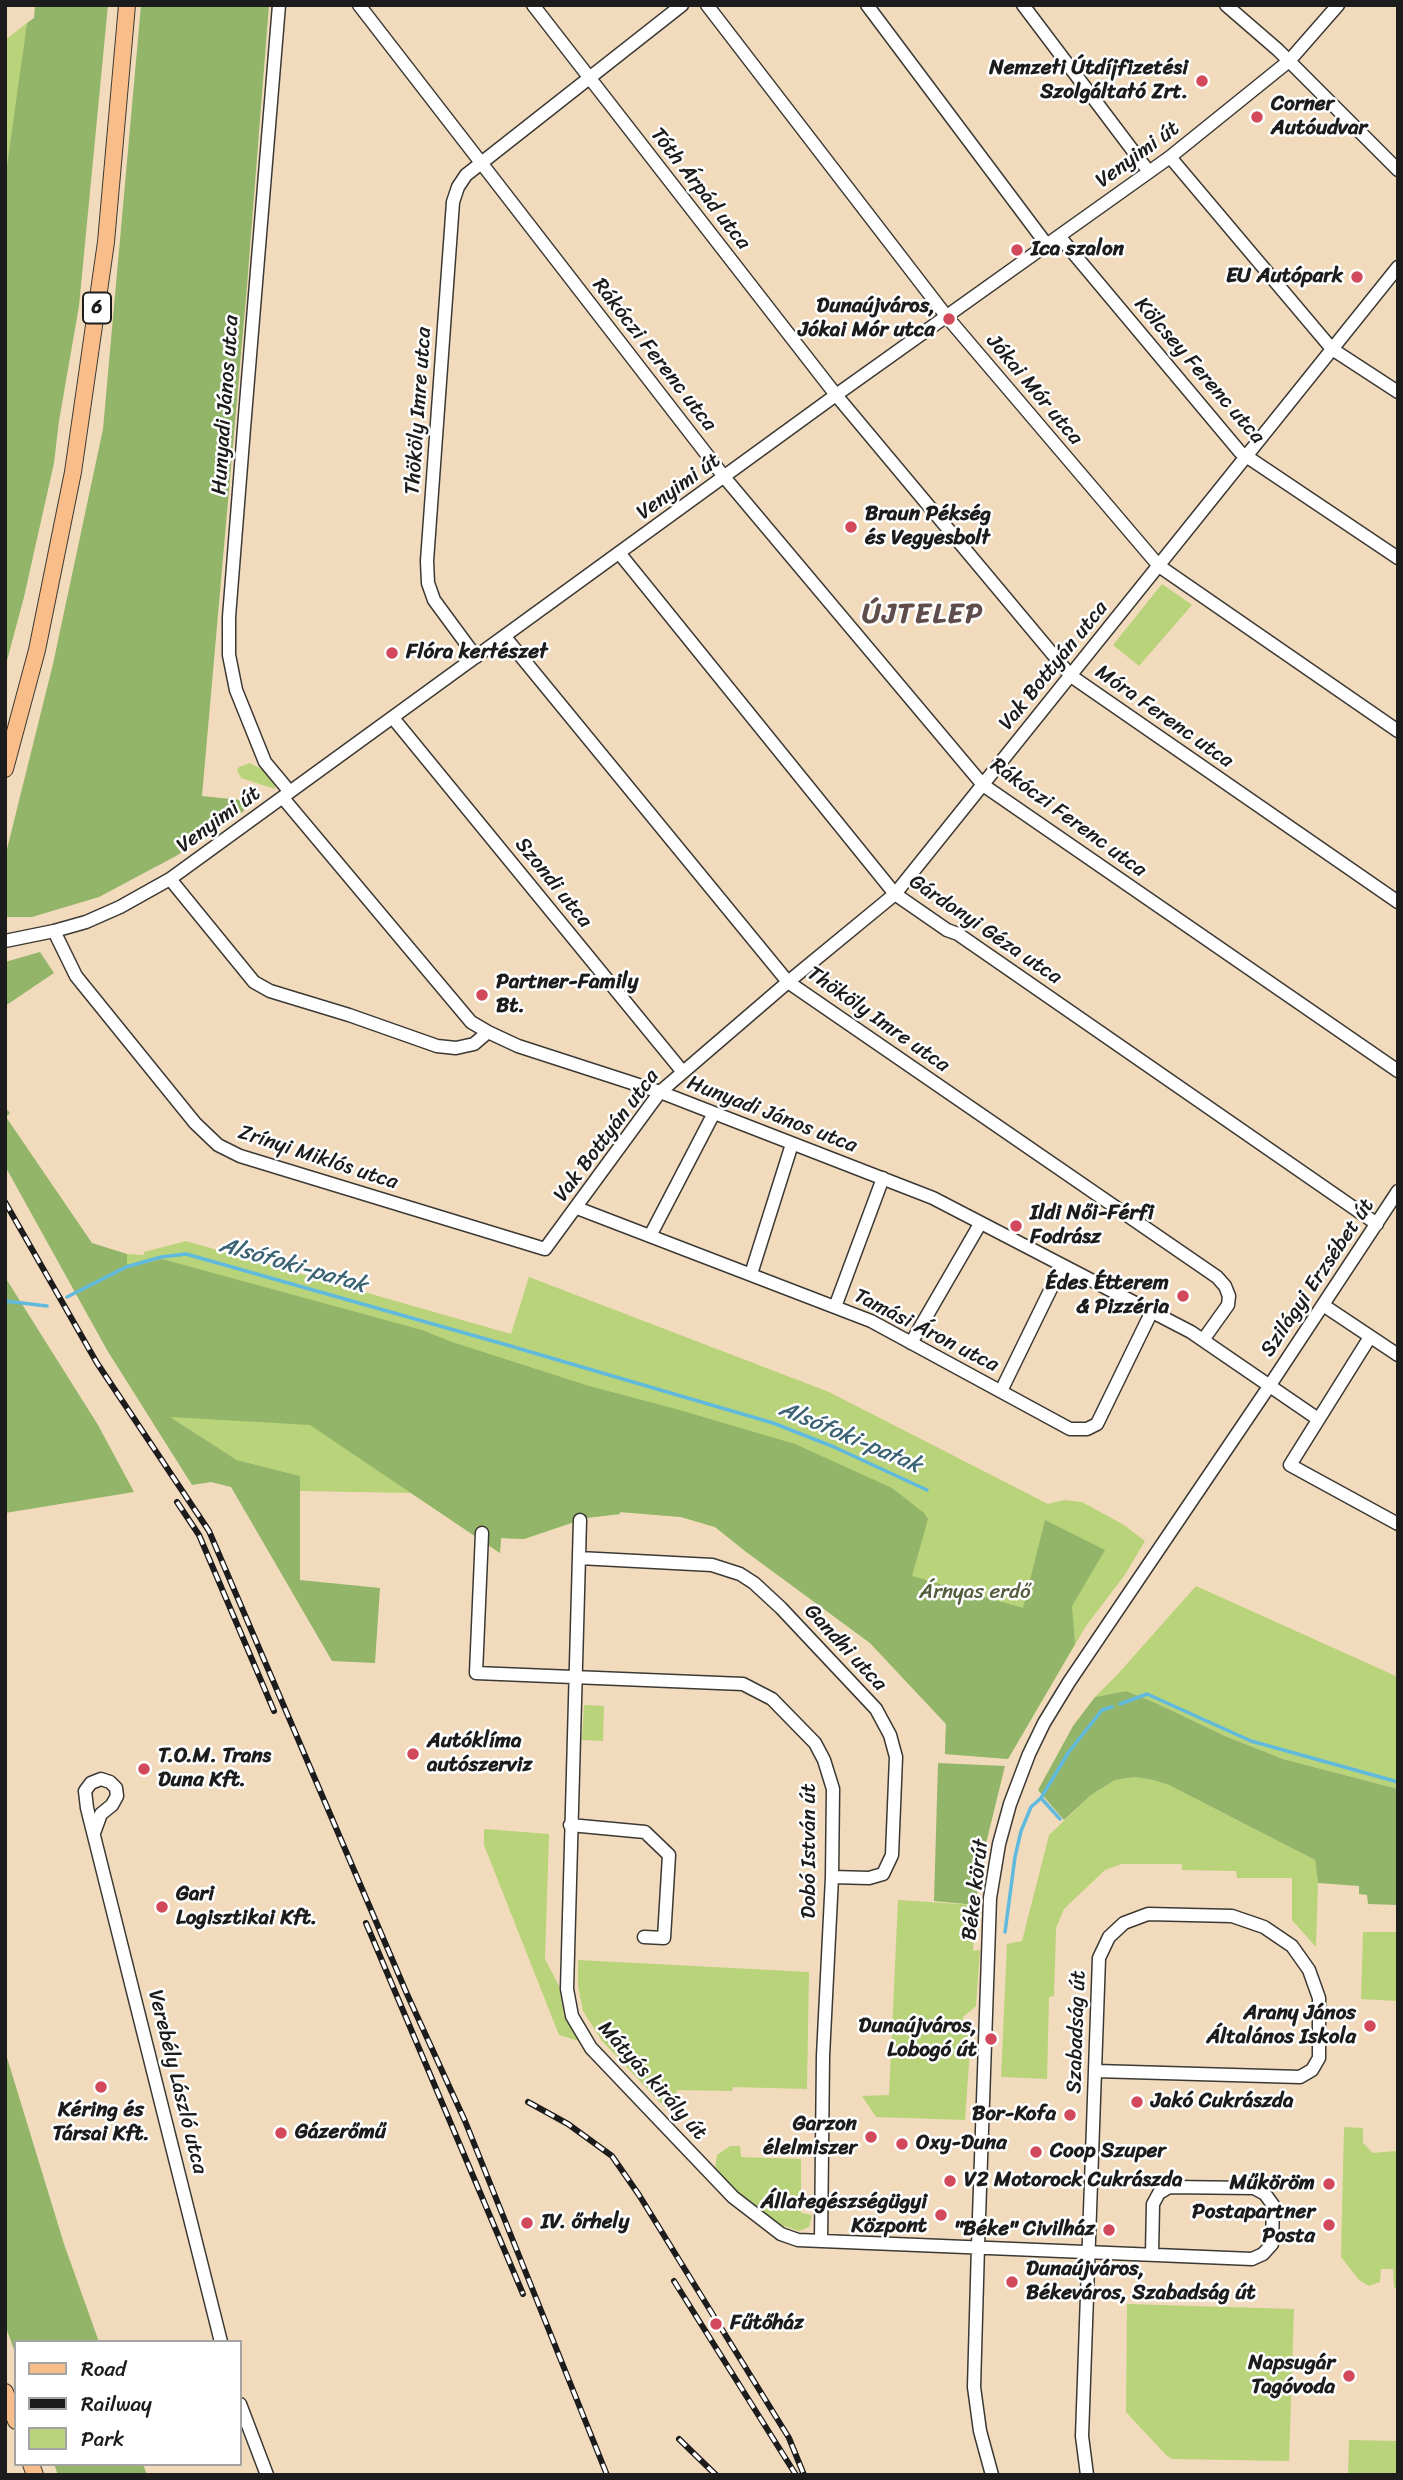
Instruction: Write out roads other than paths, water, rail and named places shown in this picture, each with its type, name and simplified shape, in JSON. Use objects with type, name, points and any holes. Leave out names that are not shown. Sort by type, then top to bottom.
[{"type":"main road","name":"6","points":[[5,769],[37,650],[73,472],[106,242],[127,5]]},
{"type":"main road","points":[[5,2392],[14,2416]]},
{"type":"street","name":"Hunyadi János utca","points":[[279,5],[229,617],[229,655],[236,690],[265,762],[286,795],[471,1022],[518,1046],[660,1092],[933,1198],[1203,1340],[1318,1419]]},
{"type":"street","name":"Rákóczi Ferenc utca","points":[[359,5],[725,478],[983,785],[1398,1071]]},
{"type":"street","name":"Tóth Árpád utca","points":[[533,5],[836,395]]},
{"type":"street","name":"Thököly Imre utca","points":[[476,657],[434,600],[428,583],[427,561],[453,202],[457,187],[480,164],[682,5]]},
{"type":"street","name":"Jókai Mór utca","points":[[707,5],[947,317],[1159,566],[1398,731]]},
{"type":"street","points":[[867,5],[1047,245]]},
{"type":"street","points":[[1023,5],[1149,172]]},
{"type":"street","points":[[1226,5],[1289,61],[1398,170]]},
{"type":"street","name":"Venyimi út","points":[[5,940],[86,922],[120,907],[170,878],[836,395],[1170,157],[1289,61],[1338,5]]},
{"type":"street","points":[[1170,157],[1332,349],[1398,392]]},
{"type":"street","name":"Kölcsey Ferenc utca","points":[[1059,236],[1227,438],[1247,457],[1398,558]]},
{"type":"street","name":"Vak Bottyán utca","points":[[545,1249],[660,1092],[895,894],[1398,267]]},
{"type":"street","name":"Móra Ferenc utca","points":[[836,395],[1072,676],[1398,902]]},
{"type":"street","name":"Gárdonyi Géza utca","points":[[620,554],[895,894],[969,942],[1377,1224]]},
{"type":"street","name":"Thököly Imre utca","points":[[505,636],[788,982],[1217,1277],[1229,1296],[1228,1305],[1203,1340]]},
{"type":"street","name":"Szondi utca","points":[[393,718],[682,1071]]},
{"type":"street","points":[[170,878],[254,982],[270,991],[437,1046],[456,1048],[474,1044],[488,1032]]},
{"type":"street","name":"Zrínyi Miklós utca","points":[[54,931],[76,976],[195,1123],[218,1144],[240,1156],[545,1249]]},
{"type":"street","points":[[650,1236],[714,1113]]},
{"type":"street","points":[[751,1274],[792,1144]]},
{"type":"street","points":[[835,1307],[883,1178]]},
{"type":"street","name":"Szilágyi Erzsébet út","points":[[1270,1385],[1398,1191]]},
{"type":"street","name":"Tamási Áron utca","points":[[577,1208],[871,1321],[1070,1429],[1097,1424],[1152,1311]]},
{"type":"street","points":[[911,1343],[981,1224]]},
{"type":"street","points":[[1001,1391],[1062,1266]]},
{"type":"street","points":[[1323,1305],[1398,1355]]},
{"type":"street","points":[[1370,1337],[1290,1465],[1398,1524]]},
{"type":"street","name":"Béke körút","points":[[992,2475],[980,2431],[974,2387],[990,1898],[999,1844],[1010,1804],[1044,1723],[1270,1385]]},
{"type":"street","points":[[574,1678],[580,1520]]},
{"type":"street","name":"Dobó István út","points":[[482,1533],[476,1673],[731,1682],[755,1688],[772,1699],[815,1743],[830,1773],[833,1789],[832,1877],[823,2056],[821,2241]]},
{"type":"street","name":"Gandhi utca","points":[[579,1558],[712,1565],[740,1574],[781,1608],[876,1709],[890,1735],[896,1757],[892,1855],[883,1874],[869,1878],[832,1877]]},
{"type":"street","name":"Mátyás király út","points":[[574,1678],[567,1989],[572,2016],[591,2048],[733,2197],[780,2234],[798,2240],[978,2246],[1088,2253],[1252,2259],[1264,2254],[1272,2244],[1273,2205],[1265,2194],[1254,2189],[1170,2187],[1158,2193],[1153,2207],[1152,2255]]},
{"type":"street","points":[[570,1825],[645,1832],[669,1855],[664,1938],[644,1937]]},
{"type":"street","name":"Verebély László utca","points":[[94,1833],[221,2340]]},
{"type":"street","name":"Szabadság út","points":[[1087,2475],[1082,2436],[1099,1958],[1109,1937],[1124,1923],[1148,1914],[1232,1916],[1264,1927],[1292,1946],[1308,1970],[1319,1998],[1319,2058],[1312,2070],[1300,2077],[1096,2071]]},
{"type":"street","points":[[242,2409],[267,2475]]},
{"type":"waterway","name":"Alsófoki-patak","points":[[67,1297],[126,1267],[161,1257],[186,1254],[514,1347]]},
{"type":"waterway","name":"Alsófoki-patak","points":[[5,1301],[47,1306]]},
{"type":"waterway","name":"Alsófoki-patak","points":[[517,1348],[773,1423],[834,1447],[927,1490]]},
{"type":"waterway","points":[[1120,1704],[1147,1694],[1251,1741],[1398,1782]]},
{"type":"waterway","points":[[1005,1932],[1015,1857],[1021,1831],[1031,1807],[1041,1798],[1068,1753],[1102,1710],[1112,1707]]},
{"type":"waterway","points":[[1041,1798],[1060,1819]]},
{"type":"railway","points":[[5,1202],[97,1363],[209,1531],[407,1994],[465,2121],[607,2475]]},
{"type":"railway","points":[[177,1502],[199,1535],[274,1711]]},
{"type":"railway","points":[[366,1923],[523,2294]]},
{"type":"railway","points":[[528,2102],[568,2124],[612,2156],[639,2195],[789,2438],[804,2475]]},
{"type":"railway","points":[[674,2281],[796,2475]]},
{"type":"railway","points":[[679,2439],[716,2475]]},
{"type":"place","name":"Nemzeti Útdíjfizetési Szolgáltató Zrt.","points":[[1202,81]]},
{"type":"place","name":"Corner Autóudvar","points":[[1257,117]]},
{"type":"place","name":"Ica szalon","points":[[1017,250]]},
{"type":"place","name":"EU Autópark","points":[[1357,277]]},
{"type":"place","name":"Dunaújváros, Jókai Mór utca","points":[[949,319]]},
{"type":"place","name":"Braun Pékség és Vegyesbolt","points":[[851,527]]},
{"type":"place","name":"Flóra kertészet","points":[[392,653]]},
{"type":"place","name":"Partner-Family Bt.","points":[[482,995]]},
{"type":"place","name":"Ildi Női-Férfi Fodrász","points":[[1016,1226]]},
{"type":"place","name":"Édes Étterem & Pizzéria","points":[[1183,1296]]},
{"type":"place","name":"Autóklíma autószerviz","points":[[413,1754]]},
{"type":"place","name":"T.O.M. Trans Duna Kft.","points":[[144,1769]]},
{"type":"place","name":"Gari Logisztikai Kft.","points":[[162,1907]]},
{"type":"place","name":"Arany János Általános Iskola","points":[[1370,2026]]},
{"type":"place","name":"Dunaújváros, Lobogó út","points":[[991,2039]]},
{"type":"place","name":"Kéring és Társai Kft.","points":[[101,2087]]},
{"type":"place","name":"Jakó Cukrászda","points":[[1137,2102]]},
{"type":"place","name":"Bor-Kofa","points":[[1070,2115]]},
{"type":"place","name":"Gázerőmű","points":[[281,2133]]},
{"type":"place","name":"Garzon élelmiszer","points":[[871,2137]]},
{"type":"place","name":"Oxy-Duna","points":[[902,2144]]},
{"type":"place","name":"Coop Szuper","points":[[1036,2152]]},
{"type":"place","name":"V2 Motorock Cukrászda","points":[[950,2181]]},
{"type":"place","name":"Műköröm","points":[[1329,2184]]},
{"type":"place","name":"Állategészségügyi Központ","points":[[941,2215]]},
{"type":"place","name":"IV. őrhely","points":[[527,2223]]},
{"type":"place","name":"Postapartner Posta","points":[[1329,2225]]},
{"type":"place","name":"\"Béke\" Civilház","points":[[1109,2230]]},
{"type":"place","name":"Dunaújváros, Békeváros, Szabadság út","points":[[1012,2282]]},
{"type":"place","name":"Fűtőház","points":[[716,2324]]},
{"type":"place","name":"Napsugár Tagóvoda","points":[[1349,2376]]},
{"type":"district","name":"ÚJTELEP","points":[[923,615]]},
{"type":"park label","name":"Árnyas erdő","points":[[975,1593]]}]
